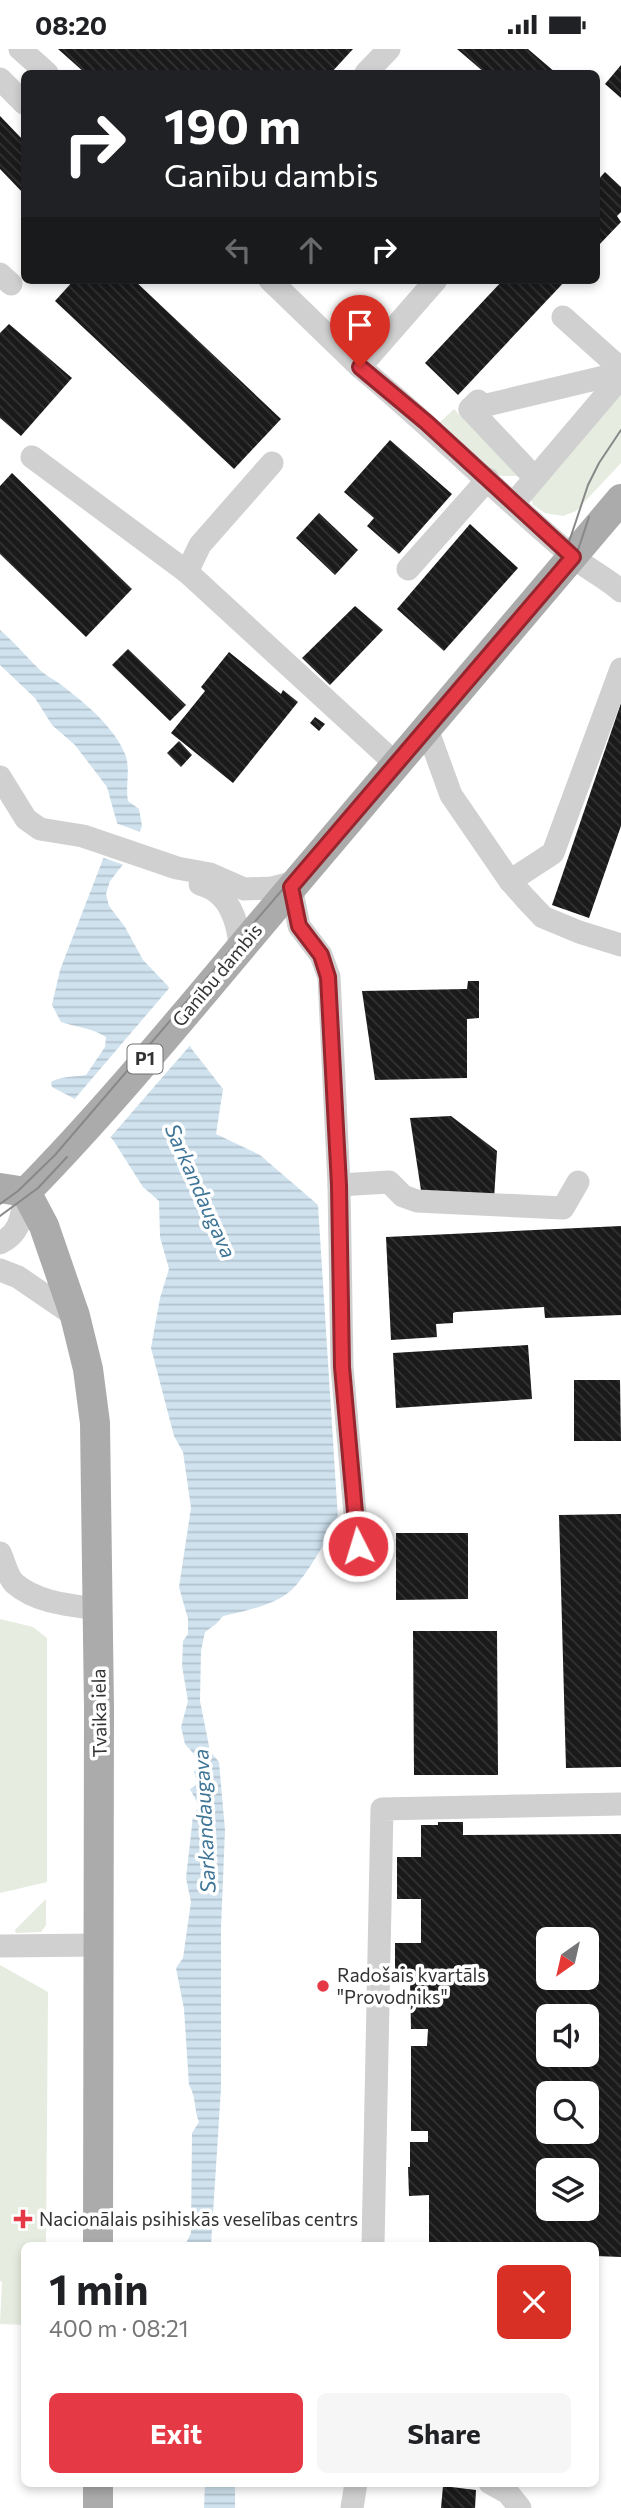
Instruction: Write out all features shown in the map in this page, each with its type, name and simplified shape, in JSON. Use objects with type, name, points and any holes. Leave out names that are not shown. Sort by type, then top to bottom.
[{"type":"main road","name":"Ganību dambis","points":[[13,1190],[59,1158],[428,729],[621,499]]},
{"type":"main road","name":"Tvaika iela","points":[[13,1190],[44,1226],[75,1316],[88,1369],[95,1423],[100,1945],[98,2242]]},
{"type":"main road","points":[[98,2487],[98,2508]]},
{"type":"lane","points":[[20,49],[44,70]]},
{"type":"lane","points":[[369,70],[389,49]]},
{"type":"lane","points":[[0,79],[21,100]]},
{"type":"lane","points":[[274,284],[360,367],[427,423],[573,557],[621,591]]},
{"type":"lane","points":[[360,367],[433,284]]},
{"type":"lane","points":[[563,317],[621,373]]},
{"type":"lane","points":[[471,409],[621,373]]},
{"type":"lane","points":[[514,503],[621,373]]},
{"type":"lane","points":[[471,409],[489,389]]},
{"type":"lane","points":[[471,409],[536,478]]},
{"type":"lane","points":[[32,457],[187,572],[396,764]]},
{"type":"lane","points":[[187,572],[200,545],[272,463]]},
{"type":"lane","points":[[408,569],[488,479]]},
{"type":"lane","points":[[510,881],[553,853],[621,669]]},
{"type":"lane","points":[[428,729],[451,795],[510,881],[544,917],[579,932],[621,945]]},
{"type":"lane","points":[[0,777],[26,820],[40,829],[94,839],[171,866],[210,874],[244,889],[294,885],[299,926],[321,955],[328,977],[339,1185],[342,1367],[358,1546]]},
{"type":"lane","points":[[171,866],[222,897],[232,911],[236,924],[235,954]]},
{"type":"lane","points":[[339,1185],[389,1182],[403,1196],[417,1201],[563,1208],[578,1182]]},
{"type":"lane","points":[[0,1243],[17,1230],[24,1214],[13,1190]]},
{"type":"lane","points":[[0,1270],[18,1277],[75,1316]]},
{"type":"lane","points":[[0,1553],[12,1581],[38,1597],[57,1604],[98,1609]]},
{"type":"lane","points":[[373,2242],[382,1809],[621,1804]]},
{"type":"lane","points":[[0,1946],[100,1945]]},
{"type":"lane","points":[[352,2508],[355,2487]]},
{"type":"lane","points":[[497,2487],[508,2493],[520,2508]]},
{"type":"shaded area","points":[[621,394],[621,463],[576,511],[563,516],[545,513],[533,505],[531,498]]},
{"type":"shaded area","points":[[454,409],[520,476],[496,476],[437,425]]},
{"type":"shaded area","points":[[0,1619],[33,1627],[47,1638],[47,1882],[0,1893]]},
{"type":"shaded area","points":[[46,1899],[46,1925],[41,1932],[16,1933],[15,1930]]},
{"type":"shaded area","name":"Nacionālais psihiskās veselības centrs","points":[[0,1965],[48,1992],[46,2242],[21,2242],[21,2325],[0,2324]]},
{"type":"water","name":"Sarkandaugava","points":[[0,630],[41,671],[99,717],[120,744],[128,766],[128,801],[139,809],[142,826],[132,853],[110,881],[106,894],[109,906],[125,927],[143,960],[168,986],[191,1048],[223,1089],[216,1134],[260,1155],[318,1205],[338,1519],[295,1586],[283,1597],[267,1604],[223,1616],[205,1632],[201,1651],[200,1701],[210,1751],[219,1762],[225,1830],[221,1928],[221,2088],[211,2242],[186,2242],[191,2233],[192,2133],[199,2122],[189,2085],[184,2009],[176,1968],[183,1958],[191,1902],[186,1878],[193,1816],[199,1806],[190,1789],[198,1784],[194,1772],[200,1761],[185,1744],[181,1727],[188,1701],[182,1666],[183,1641],[188,1634],[188,1619],[179,1587],[191,1508],[183,1452],[174,1436],[151,1348],[160,1298],[169,1269],[160,1237],[159,1201],[143,1187],[113,1140],[73,1098],[52,1087],[51,1082],[86,1075],[105,1047],[106,1037],[61,1022],[52,1005],[60,970],[117,823],[107,787],[75,745],[52,725],[35,698],[0,665]]},
{"type":"water","points":[[205,2487],[235,2487],[235,2508],[204,2508]]},
{"type":"pier","points":[[113,822],[143,833],[135,855],[127,866],[101,857]]},
{"type":"pier","points":[[171,986],[193,1042],[108,1140],[72,1102]]},
{"type":"building","points":[[58,49],[353,49],[334,70],[82,70]]},
{"type":"building","points":[[457,49],[528,49],[552,70],[482,70]]},
{"type":"building","points":[[621,65],[621,98],[605,84]]},
{"type":"building","points":[[0,116],[21,138],[21,191],[0,169]]},
{"type":"building","points":[[605,172],[621,187],[621,212],[617,216],[621,222],[600,244],[600,178]]},
{"type":"building","points":[[70,284],[138,284],[281,419],[234,469],[55,301]]},
{"type":"building","points":[[499,284],[562,284],[458,395],[425,363]]},
{"type":"building","points":[[9,324],[72,378],[21,436],[0,418],[0,333]]},
{"type":"building","points":[[390,440],[452,494],[399,554],[367,526],[374,518],[344,492]]},
{"type":"building","points":[[12,473],[132,589],[86,637],[0,554],[0,486]]},
{"type":"building","points":[[319,513],[358,550],[335,575],[296,538]]},
{"type":"building","points":[[470,524],[518,568],[444,651],[397,609]]},
{"type":"building","points":[[355,606],[383,630],[330,685],[302,658]]},
{"type":"building","points":[[128,649],[186,705],[170,721],[112,665]]},
{"type":"building","points":[[229,652],[281,694],[283,690],[298,702],[233,783],[171,733],[205,691],[201,687]]},
{"type":"building","points":[[621,703],[621,826],[589,918],[552,905]]},
{"type":"building","points":[[315,717],[325,724],[319,731],[310,723]]},
{"type":"building","points":[[179,741],[192,755],[181,767],[167,753]]},
{"type":"building","points":[[468,981],[479,981],[479,1018],[467,1019],[467,1078],[375,1080],[362,991],[467,989]]},
{"type":"building","points":[[451,1116],[497,1151],[494,1199],[422,1197],[410,1118]]},
{"type":"building","points":[[621,1226],[621,1315],[545,1318],[544,1307],[456,1312],[453,1313],[453,1323],[436,1324],[437,1337],[391,1340],[386,1237]]},
{"type":"building","points":[[528,1345],[532,1399],[396,1408],[393,1353]]},
{"type":"building","points":[[574,1380],[620,1380],[621,1441],[574,1441]]},
{"type":"building","points":[[621,1514],[621,1767],[566,1768],[559,1515]]},
{"type":"building","points":[[396,1533],[468,1533],[468,1599],[396,1600]]},
{"type":"building","points":[[413,1631],[497,1631],[498,1775],[414,1775]]},
{"type":"building","points":[[438,1822],[463,1822],[463,1835],[621,1834],[621,2257],[599,2256],[599,2242],[429,2242],[429,2195],[409,2196],[408,2167],[410,2142],[428,2142],[428,2131],[411,2131],[411,2046],[427,2046],[428,2029],[411,2029],[410,1980],[395,1980],[395,1943],[421,1943],[421,1899],[397,1899],[397,1857],[421,1857],[421,1825],[438,1825]]},
{"type":"building","points":[[443,2487],[476,2490],[475,2508],[441,2508]]},
{"type":"tram line","points":[[0,1204],[18,1191],[55,1155],[523,609],[566,551],[588,485],[621,430]]},
{"type":"tram line","points":[[388,782],[553,591],[575,559],[589,517]]},
{"type":"tram line","points":[[0,1216],[38,1188],[67,1157]]},
{"type":"place","name":"Radošais kvartāls \"Provodņiks\"","points":[[323,1986]]},
{"type":"place","name":"Nacionālais psihiskās veselības centrs","points":[[23,2219]]},
{"type":"route","points":[[358,1546],[342,1367],[339,1185],[328,977],[321,955],[299,926],[291,887],[573,557],[427,423],[360,367]]}]
